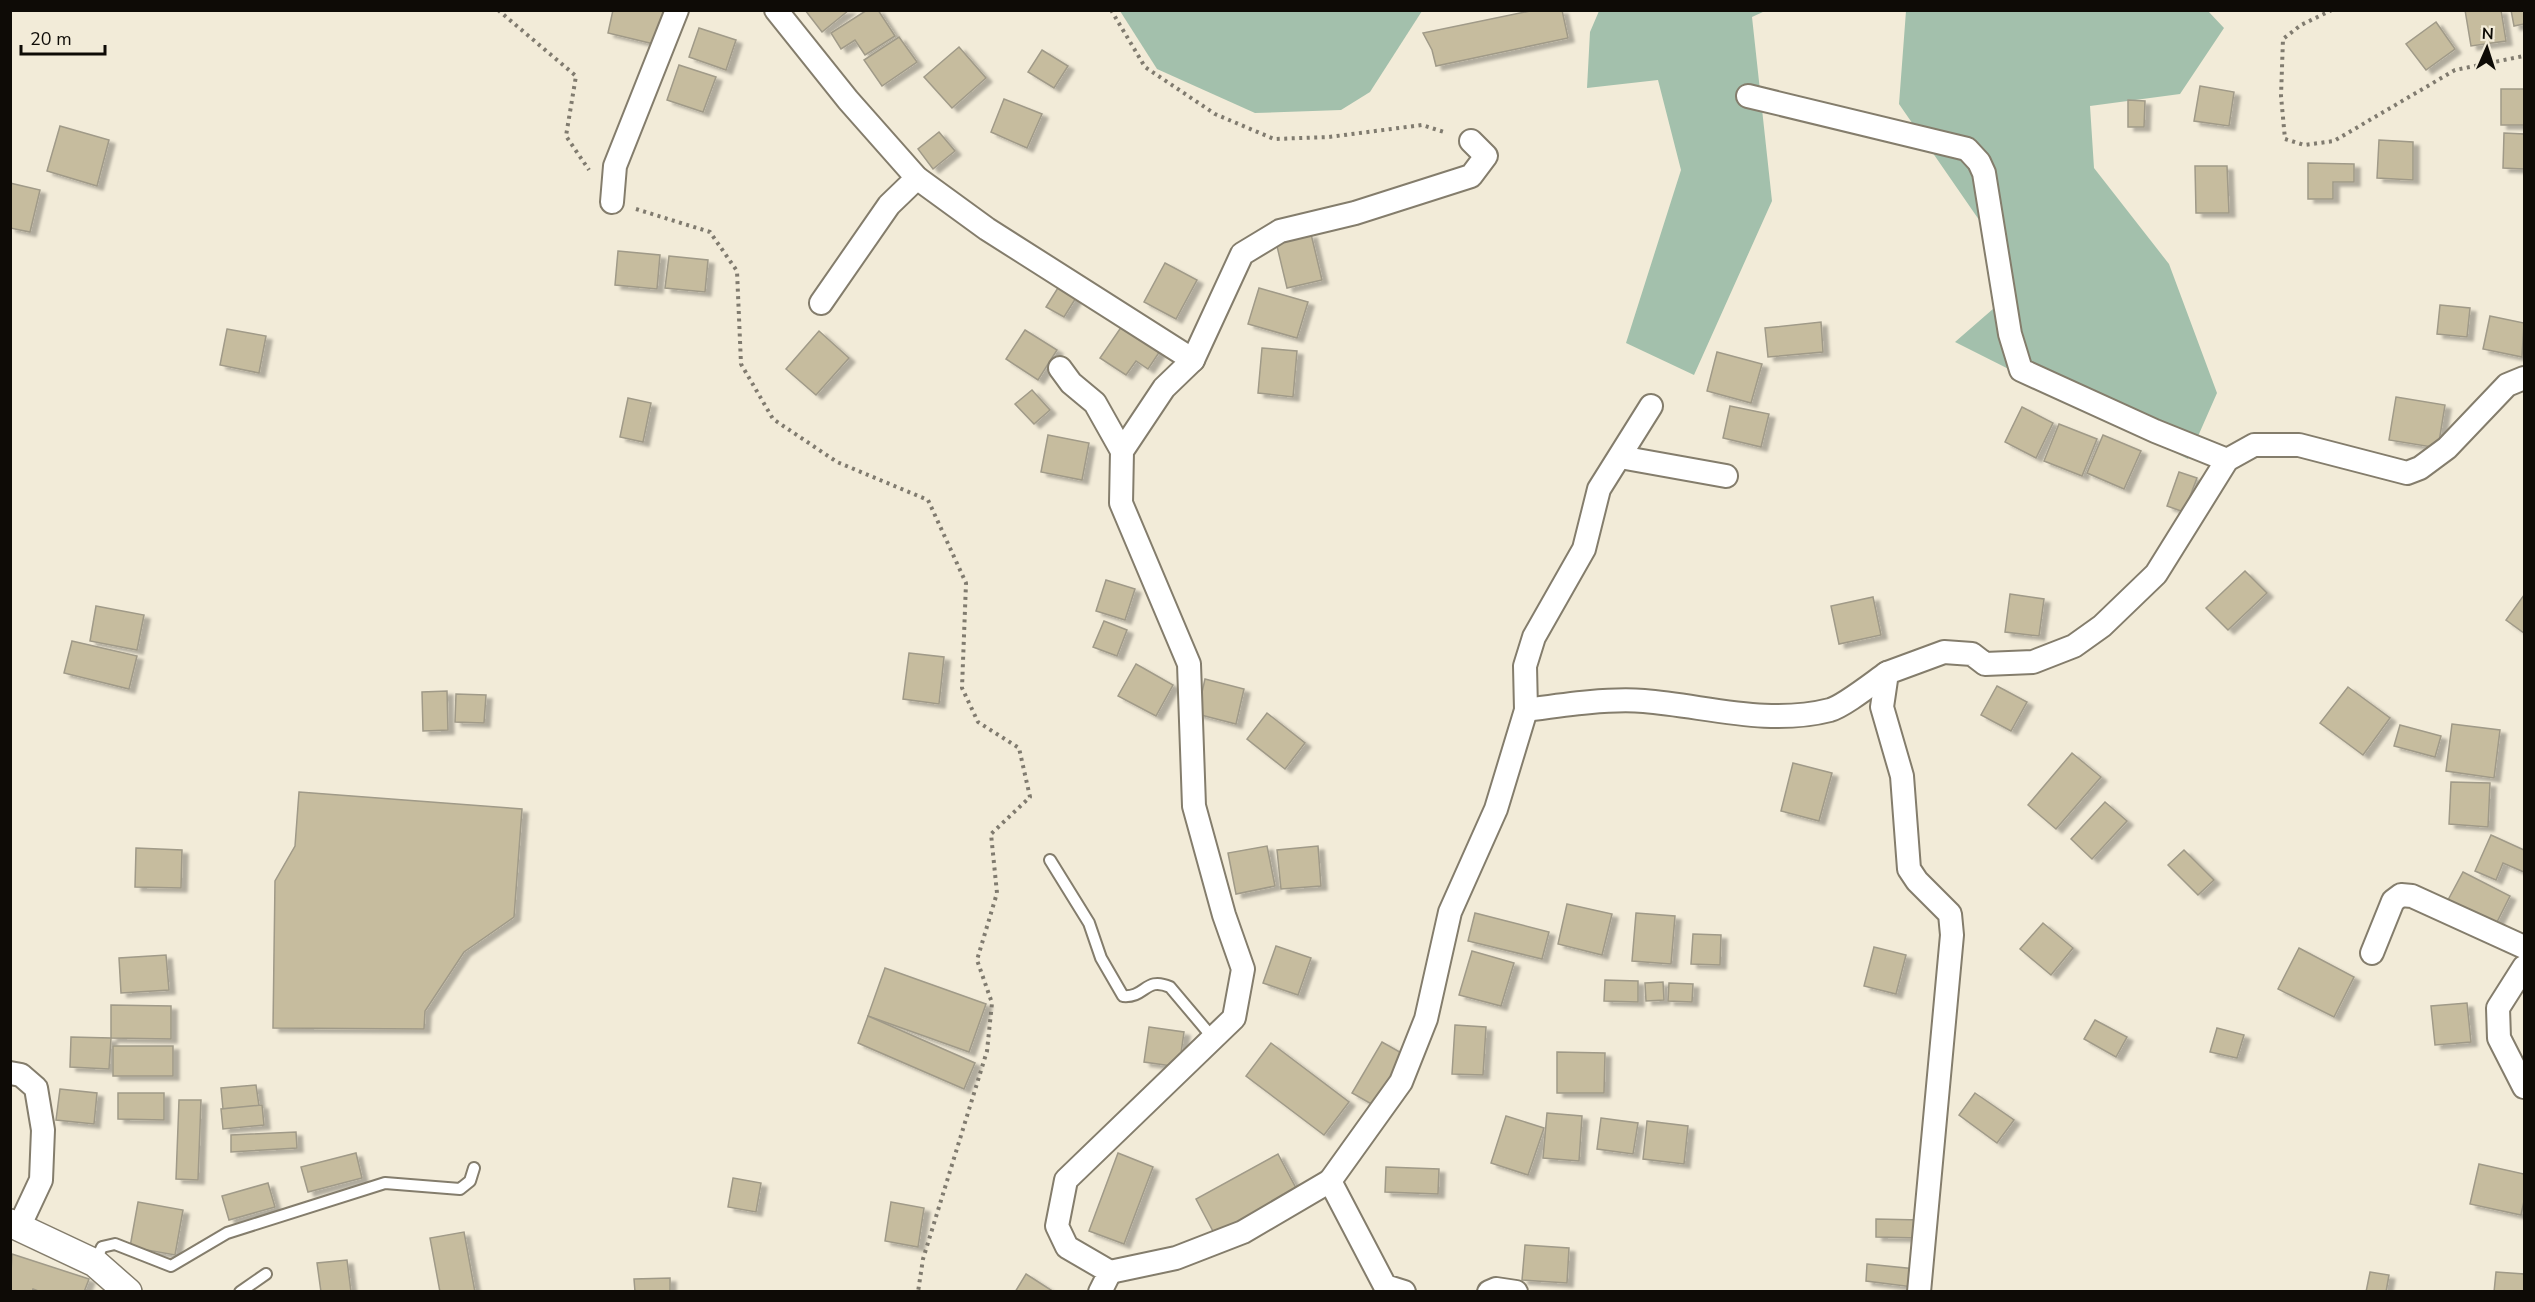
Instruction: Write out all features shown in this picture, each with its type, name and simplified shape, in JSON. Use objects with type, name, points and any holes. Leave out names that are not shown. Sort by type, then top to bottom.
[{"type":"street","points":[[612,202],[615,166],[677,10]]},
{"type":"street","points":[[776,10],[848,100],[917,178],[987,229],[1193,360]]},
{"type":"street","points":[[1748,96],[1967,149],[1984,173],[2010,334],[2021,370],[2155,431],[2227,460]]},
{"type":"street","points":[[1122,451],[1164,388],[1193,360],[1242,254],[1280,231],[1355,213],[1471,176],[1486,156],[1471,141]]},
{"type":"street","points":[[821,303],[889,205],[917,178]]},
{"type":"street","points":[[1060,368],[1071,383],[1095,403],[1122,451],[1121,503],[1189,664],[1194,806],[1224,915],[1243,969],[1234,1018],[1066,1180],[1056,1226],[1067,1246],[1105,1282],[1243,1232],[1330,1181],[1401,1082],[1426,1019],[1450,912],[1496,809],[1526,710],[1525,666],[1534,637],[1584,549],[1599,489],[1651,406]]},
{"type":"street","points":[[1526,710],[1566,704],[1642,700],[1736,713],[1785,717],[1832,710],[1887,673],[1944,652],[1972,654],[1985,664],[2033,662],[2074,646],[2102,626],[2156,574],[2227,460],[2254,445],[2299,445],[2407,473],[2420,468],[2447,448],[2507,385],[2524,378]]},
{"type":"street","points":[[1620,457],[1726,476]]},
{"type":"street","points":[[1887,673],[1882,707],[1902,776],[1909,869],[1917,881],[1950,914],[1952,935],[1919,1292]]},
{"type":"street","points":[[2373,953],[2393,901],[2401,895],[2412,896],[2524,947]]},
{"type":"street","points":[[2524,967],[2498,1008],[2499,1038],[2524,1087]]},
{"type":"street","points":[[10,1073],[21,1075],[36,1088],[43,1130],[41,1180],[15,1225],[95,1263],[128,1292]]},
{"type":"street","points":[[1330,1181],[1385,1286],[1404,1292]]},
{"type":"street","points":[[1489,1292],[1496,1289],[1516,1292]]},
{"type":"lane","points":[[1050,860],[1089,923],[1101,958],[1123,996],[1134,997],[1152,984],[1161,983],[1170,987],[1213,1038]]},
{"type":"lane","points":[[95,1263],[102,1247],[115,1244],[171,1266],[227,1233],[385,1183],[460,1189],[470,1181],[474,1168]]},
{"type":"lane","points":[[240,1292],[266,1274]]},
{"type":"path","points":[[498,10],[576,76],[566,136],[612,202],[710,232],[736,271],[741,364],[773,419],[837,462],[928,500],[966,583],[962,688],[978,722],[1019,748],[1030,797],[991,834],[997,893],[977,960],[992,1003],[987,1051],[923,1258],[918,1292]]},
{"type":"path","points":[[1111,10],[1145,67],[1215,114],[1274,140],[1329,137],[1422,125],[1471,141]]},
{"type":"path","points":[[2332,10],[2301,25],[2283,39],[2281,96],[2285,140],[2304,145],[2334,141],[2455,70],[2524,56]]},
{"type":"green space","points":[[1120,11],[1422,11],[1370,92],[1341,110],[1255,113],[1157,69]]},
{"type":"green space","points":[[1599,11],[1765,11],[1752,17],[1772,201],[1694,375],[1626,343],[1681,170],[1658,80],[1587,88],[1590,32]]},
{"type":"green space","points":[[1906,11],[2208,11],[2224,28],[2180,94],[2090,106],[2094,168],[2169,264],[2217,393],[2188,459],[1955,342],[2001,302],[1986,230],[1899,104]]},
{"type":"building","points":[[613,10],[666,10],[658,45],[608,33]]},
{"type":"building","points":[[805,10],[849,10],[822,32]]},
{"type":"building","points":[[867,10],[878,10],[895,36],[865,55],[855,40],[841,49],[831,33]]},
{"type":"building","points":[[1535,10],[1562,10],[1568,38],[1436,66],[1432,50],[1423,33]]},
{"type":"building","points":[[2465,10],[2501,10],[2506,41],[2471,46]]},
{"type":"building","points":[[2511,10],[2524,10],[2524,24],[2514,26]]},
{"type":"building","points":[[2436,22],[2455,49],[2426,70],[2406,44]]},
{"type":"building","points":[[699,28],[736,40],[726,70],[689,57]]},
{"type":"building","points":[[899,37],[917,62],[882,86],[864,60]]},
{"type":"building","points":[[959,47],[986,78],[952,108],[924,77]]},
{"type":"building","points":[[1042,50],[1068,66],[1054,88],[1028,72]]},
{"type":"building","points":[[679,65],[716,77],[703,112],[667,100]]},
{"type":"building","points":[[2200,86],[2234,92],[2229,126],[2194,121]]},
{"type":"building","points":[[2501,89],[2524,89],[2524,125],[2501,125]]},
{"type":"building","points":[[1004,99],[1042,114],[1027,148],[991,132]]},
{"type":"building","points":[[2128,100],[2145,101],[2144,127],[2128,127]]},
{"type":"building","points":[[60,126],[109,140],[97,186],[47,171]]},
{"type":"building","points":[[939,132],[955,151],[933,169],[918,149]]},
{"type":"building","points":[[2504,133],[2524,134],[2524,169],[2503,168]]},
{"type":"building","points":[[2379,140],[2413,142],[2413,180],[2377,178]]},
{"type":"building","points":[[2308,163],[2354,164],[2354,182],[2333,182],[2333,199],[2308,199]]},
{"type":"building","points":[[2195,166],[2227,166],[2229,213],[2196,213]]},
{"type":"building","points":[[10,183],[40,190],[30,232],[10,228]]},
{"type":"building","points":[[1311,234],[1322,280],[1287,288],[1276,242]]},
{"type":"building","points":[[618,251],[660,255],[657,289],[615,285]]},
{"type":"building","points":[[669,256],[708,260],[705,292],[665,288]]},
{"type":"building","points":[[1165,263],[1197,280],[1176,319],[1144,302]]},
{"type":"building","points":[[1061,283],[1079,293],[1064,317],[1046,307]]},
{"type":"building","points":[[1259,288],[1308,302],[1297,338],[1248,324]]},
{"type":"building","points":[[2440,305],[2470,308],[2467,337],[2437,334]]},
{"type":"building","points":[[2490,316],[2524,323],[2522,357],[2483,349]]},
{"type":"building","points":[[1821,322],[1823,352],[1768,357],[1765,328]]},
{"type":"building","points":[[1124,323],[1162,348],[1148,369],[1136,361],[1126,375],[1100,358]]},
{"type":"building","points":[[227,329],[266,336],[259,373],[220,365]]},
{"type":"building","points":[[1025,330],[1057,350],[1038,380],[1006,359]]},
{"type":"building","points":[[819,331],[849,358],[816,395],[786,369]]},
{"type":"building","points":[[1262,348],[1297,351],[1293,397],[1258,393]]},
{"type":"building","points":[[1717,352],[1762,364],[1751,403],[1707,391]]},
{"type":"building","points":[[1032,390],[1050,410],[1034,424],[1015,404]]},
{"type":"building","points":[[2396,397],[2445,405],[2438,448],[2389,440]]},
{"type":"building","points":[[628,398],[651,403],[643,442],[620,437]]},
{"type":"building","points":[[1730,406],[1769,414],[1761,447],[1723,438]]},
{"type":"building","points":[[2022,407],[2053,423],[2036,458],[2005,442]]},
{"type":"building","points":[[2059,424],[2097,439],[2082,476],[2044,461]]},
{"type":"building","points":[[1048,435],[1089,443],[1082,480],[1041,472]]},
{"type":"building","points":[[2103,435],[2141,451],[2124,489],[2087,473]]},
{"type":"building","points":[[2179,472],[2197,478],[2184,512],[2167,506]]},
{"type":"building","points":[[2245,571],[2267,593],[2228,630],[2206,608]]},
{"type":"building","points":[[1106,580],[1135,589],[1125,620],[1096,611]]},
{"type":"building","points":[[2010,594],[2044,599],[2039,636],[2005,632]]},
{"type":"building","points":[[2524,595],[2524,633],[2506,620]]},
{"type":"building","points":[[1873,597],[1881,635],[1839,644],[1831,606]]},
{"type":"building","points":[[96,606],[144,615],[137,650],[90,641]]},
{"type":"building","points":[[1104,621],[1127,630],[1117,656],[1093,647]]},
{"type":"building","points":[[72,641],[137,656],[129,689],[64,673]]},
{"type":"building","points":[[909,653],[944,657],[939,704],[903,699]]},
{"type":"building","points":[[1136,664],[1173,685],[1156,716],[1118,696]]},
{"type":"building","points":[[1205,679],[1244,689],[1236,724],[1197,714]]},
{"type":"building","points":[[1997,686],[2027,702],[2011,731],[1981,715]]},
{"type":"building","points":[[2348,687],[2390,718],[2363,755],[2320,723]]},
{"type":"building","points":[[447,691],[448,730],[423,731],[422,692]]},
{"type":"building","points":[[456,694],[486,695],[484,723],[455,722]]},
{"type":"building","points":[[1267,713],[1305,743],[1285,769],[1247,739]]},
{"type":"building","points":[[2452,724],[2500,730],[2494,778],[2446,771]]},
{"type":"building","points":[[2400,725],[2441,736],[2435,757],[2394,746]]},
{"type":"building","points":[[2072,753],[2101,777],[2056,829],[2028,805]]},
{"type":"building","points":[[1793,763],[1832,773],[1819,821],[1781,811]]},
{"type":"building","points":[[2451,782],[2490,783],[2488,827],[2449,824]]},
{"type":"building","points":[[299,792],[522,809],[514,917],[464,952],[425,1011],[424,1029],[273,1028],[275,881],[295,846]]},
{"type":"building","points":[[2105,802],[2127,821],[2092,859],[2071,839]]},
{"type":"building","points":[[2491,835],[2524,850],[2524,872],[2503,863],[2496,880],[2475,871]]},
{"type":"building","points":[[1267,846],[1275,886],[1236,894],[1228,853]]},
{"type":"building","points":[[1318,846],[1321,886],[1281,889],[1277,850]]},
{"type":"building","points":[[136,848],[182,850],[181,888],[135,887]]},
{"type":"building","points":[[2184,850],[2214,880],[2198,895],[2168,865]]},
{"type":"building","points":[[2463,872],[2510,896],[2496,924],[2448,900]]},
{"type":"building","points":[[1567,904],[1612,914],[1602,955],[1558,944]]},
{"type":"building","points":[[1475,913],[1549,932],[1542,959],[1468,941]]},
{"type":"building","points":[[1636,913],[1675,916],[1671,964],[1632,961]]},
{"type":"building","points":[[2043,923],[2073,948],[2051,975],[2020,949]]},
{"type":"building","points":[[1693,934],[1721,935],[1720,965],[1691,964]]},
{"type":"building","points":[[1276,946],[1311,958],[1298,995],[1263,983]]},
{"type":"building","points":[[1874,947],[1906,955],[1896,994],[1864,986]]},
{"type":"building","points":[[2299,948],[2354,977],[2334,1017],[2278,989]]},
{"type":"building","points":[[1472,951],[1514,963],[1501,1006],[1459,995]]},
{"type":"building","points":[[166,955],[169,990],[121,993],[119,958]]},
{"type":"building","points":[[885,968],[986,1004],[969,1052],[868,1016]]},
{"type":"building","points":[[1605,980],[1638,981],[1638,1002],[1604,1001]]},
{"type":"building","points":[[1663,982],[1664,1000],[1646,1001],[1645,983]]},
{"type":"building","points":[[1669,983],[1693,984],[1692,1002],[1668,1001]]},
{"type":"building","points":[[2467,1003],[2471,1042],[2435,1045],[2431,1006]]},
{"type":"building","points":[[111,1005],[171,1006],[171,1039],[111,1038]]},
{"type":"building","points":[[868,1016],[975,1063],[964,1089],[858,1043]]},
{"type":"building","points":[[2095,1020],[2127,1037],[2116,1057],[2084,1039]]},
{"type":"building","points":[[1455,1025],[1486,1027],[1483,1075],[1452,1074]]},
{"type":"building","points":[[1149,1027],[1184,1032],[1179,1067],[1144,1062]]},
{"type":"building","points":[[2217,1028],[2244,1035],[2237,1058],[2210,1052]]},
{"type":"building","points":[[71,1037],[111,1038],[109,1069],[70,1067]]},
{"type":"building","points":[[1382,1042],[1405,1055],[1375,1106],[1352,1093]]},
{"type":"building","points":[[1271,1043],[1349,1102],[1324,1135],[1246,1076]]},
{"type":"building","points":[[113,1046],[173,1046],[173,1076],[113,1076]]},
{"type":"building","points":[[1557,1052],[1605,1053],[1604,1093],[1557,1093]]},
{"type":"building","points":[[256,1085],[259,1106],[223,1109],[221,1088]]},
{"type":"building","points":[[60,1089],[97,1093],[94,1124],[56,1120]]},
{"type":"building","points":[[118,1093],[164,1093],[164,1120],[118,1119]]},
{"type":"building","points":[[1975,1093],[2014,1120],[1997,1143],[1959,1115]]},
{"type":"building","points":[[179,1100],[201,1100],[198,1180],[176,1179]]},
{"type":"building","points":[[262,1105],[264,1125],[223,1129],[221,1109]]},
{"type":"building","points":[[1547,1113],[1582,1116],[1579,1161],[1543,1158]]},
{"type":"building","points":[[1506,1116],[1544,1128],[1528,1175],[1491,1163]]},
{"type":"building","points":[[1601,1118],[1638,1123],[1633,1154],[1597,1149]]},
{"type":"building","points":[[1647,1121],[1688,1126],[1684,1164],[1643,1159]]},
{"type":"building","points":[[296,1132],[297,1148],[231,1152],[231,1135]]},
{"type":"building","points":[[356,1153],[362,1178],[308,1192],[301,1167]]},
{"type":"building","points":[[1118,1153],[1153,1167],[1124,1244],[1089,1231]]},
{"type":"building","points":[[1278,1154],[1297,1190],[1215,1235],[1196,1199]]},
{"type":"building","points":[[2479,1164],[2524,1174],[2524,1201],[2521,1215],[2470,1204]]},
{"type":"building","points":[[1386,1167],[1439,1169],[1438,1194],[1385,1192]]},
{"type":"building","points":[[733,1178],[761,1183],[756,1212],[728,1207]]},
{"type":"building","points":[[268,1183],[275,1207],[229,1220],[222,1196]]},
{"type":"building","points":[[138,1202],[183,1210],[175,1255],[130,1247]]},
{"type":"building","points":[[891,1202],[924,1208],[918,1247],[885,1241]]},
{"type":"building","points":[[1876,1219],[1921,1220],[1920,1238],[1876,1237]]},
{"type":"building","points":[[464,1232],[475,1292],[440,1292],[430,1238]]},
{"type":"building","points":[[1525,1245],[1569,1248],[1567,1283],[1522,1280]]},
{"type":"building","points":[[12,1254],[89,1279],[84,1292],[41,1292],[33,1289],[32,1292],[10,1292]]},
{"type":"building","points":[[347,1260],[351,1292],[321,1292],[317,1263]]},
{"type":"building","points":[[1867,1264],[1916,1269],[1913,1287],[1866,1281]]},
{"type":"building","points":[[2370,1272],[2389,1275],[2386,1292],[2366,1292]]},
{"type":"building","points":[[2496,1272],[2524,1274],[2524,1292],[2494,1292]]},
{"type":"building","points":[[1026,1274],[1054,1292],[1015,1292]]},
{"type":"building","points":[[670,1278],[670,1292],[635,1292],[634,1279]]}]
